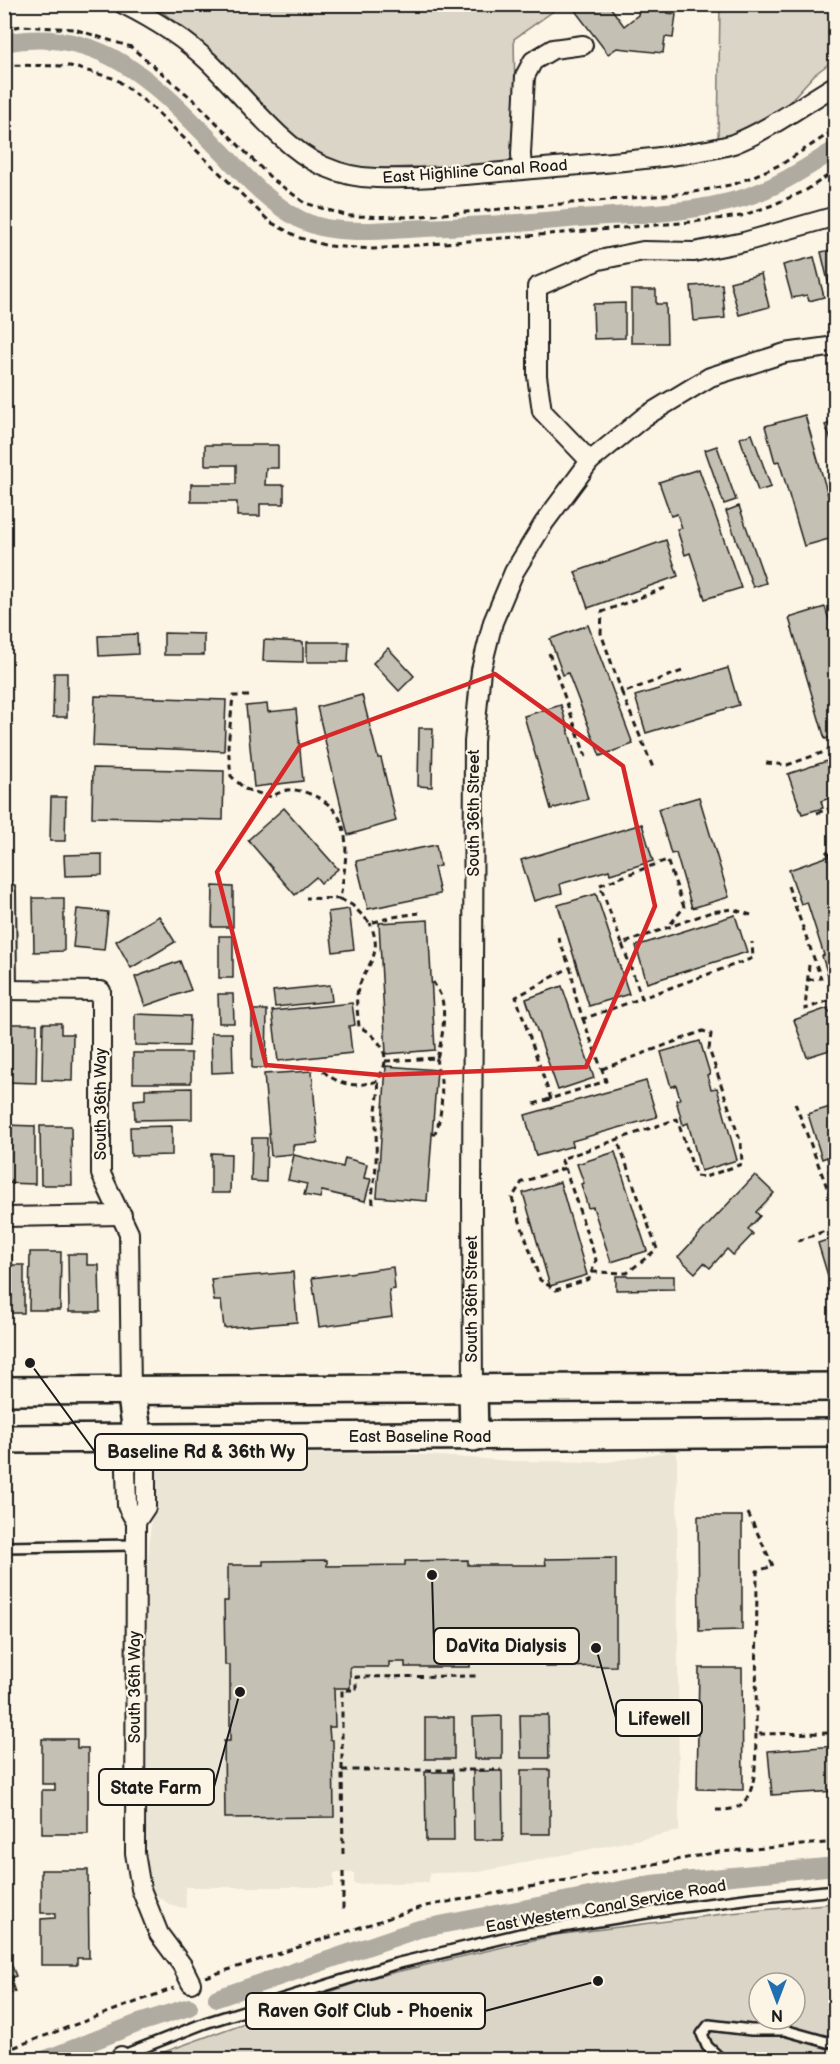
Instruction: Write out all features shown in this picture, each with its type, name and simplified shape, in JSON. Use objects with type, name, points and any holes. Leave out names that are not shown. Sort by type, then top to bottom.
[{"type":"main road","points":[[796,1387],[797,1433]]},
{"type":"main road","points":[[4,1391],[836,1387]]},
{"type":"main road","points":[[473,1389],[474,1437]]},
{"type":"main road","points":[[131,1391],[138,1438]]},
{"type":"main road","name":"East Baseline Road","points":[[4,1439],[836,1433]]},
{"type":"street","name":"East Highline Canal Road","points":[[123,4],[150,17],[181,37],[297,151],[323,166],[351,175],[374,178],[430,177],[522,170],[653,158],[710,150],[733,144],[765,129],[836,85]]},
{"type":"street","points":[[522,170],[525,76],[532,61],[553,50],[583,45]]},
{"type":"street","points":[[590,461],[542,411],[537,376],[537,287],[598,260],[644,251],[694,252],[744,242],[836,216]]},
{"type":"street","name":"South 36th Street","points":[[473,1389],[474,742],[481,670],[493,622],[514,572],[544,523],[590,461],[644,417],[710,377],[785,353],[836,346]]},
{"type":"street","points":[[6,891],[6,990]]},
{"type":"street","name":"South 36th Way","points":[[6,990],[101,991],[101,1174],[129,1233],[131,1391]]},
{"type":"street","points":[[4,1217],[122,1215]]},
{"type":"street","name":"South 36th Way","points":[[138,1438],[146,1468],[146,1507],[136,1522],[135,1545],[135,1853],[141,1889],[159,1934],[182,1965],[191,1983]]},
{"type":"lane","points":[[4,1547],[135,1545]]},
{"type":"lane","name":"East Western Canal Service Road","points":[[118,2058],[205,2023],[395,1964],[519,1934],[677,1908],[836,1890]]},
{"type":"lane","points":[[722,2060],[707,2046],[702,2034],[709,2025],[752,2031],[784,2031],[827,2043],[836,2040]]},
{"type":"path","points":[[4,29],[21,26],[75,29],[131,47],[196,102],[272,179],[306,203],[348,216],[409,217],[689,193],[735,184],[782,164],[836,129]]},
{"type":"path","points":[[654,770],[622,693],[601,633],[603,612],[665,588]]},
{"type":"path","points":[[836,604],[829,600],[836,619]]},
{"type":"path","points":[[549,653],[586,757]]},
{"type":"path","points":[[622,693],[685,670]]},
{"type":"path","points":[[249,696],[232,696],[228,746],[231,776],[245,789],[271,797],[283,790],[300,790],[322,798],[334,809],[343,826],[347,849],[340,898]]},
{"type":"path","points":[[766,763],[787,765],[836,748]]},
{"type":"path","points":[[817,813],[836,806]]},
{"type":"path","points":[[826,850],[836,862]]},
{"type":"path","points":[[642,998],[600,885],[667,860],[684,907],[668,927]]},
{"type":"path","points":[[788,886],[821,978],[808,980]]},
{"type":"path","points":[[306,898],[340,898],[352,905],[370,923],[375,936],[375,950],[369,969],[359,987],[356,1000],[359,1027],[370,1032],[376,1039],[385,1061],[378,1080],[380,1092],[375,1118],[377,1135],[375,1175],[371,1190],[373,1204]]},
{"type":"path","points":[[622,944],[711,912],[732,909],[751,915]]},
{"type":"path","points":[[370,923],[419,913]]},
{"type":"path","points":[[534,1104],[606,1081],[583,1019],[558,937]]},
{"type":"path","points":[[583,1019],[753,958],[752,942]]},
{"type":"path","points":[[809,965],[805,1009],[836,998]]},
{"type":"path","points":[[551,1099],[516,997],[569,968]]},
{"type":"path","points":[[433,982],[442,998],[443,1011],[442,1040],[436,1064],[441,1081],[439,1127],[433,1135]]},
{"type":"path","points":[[565,1168],[522,1182],[512,1198],[540,1280],[556,1290],[589,1279],[596,1260],[565,1168],[561,1159],[677,1119],[696,1176],[705,1177],[742,1164],[741,1143],[709,1050],[711,1034],[703,1031],[602,1069]]},
{"type":"path","points":[[385,1061],[437,1058]]},
{"type":"path","points":[[323,1071],[353,1086],[362,1086],[378,1080]]},
{"type":"path","points":[[795,1103],[836,1210]]},
{"type":"path","points":[[591,1272],[627,1273],[657,1249],[617,1139]]},
{"type":"path","points":[[798,1240],[836,1227]]},
{"type":"path","points":[[716,1810],[735,1809],[748,1799],[752,1787],[756,1734],[757,1571],[773,1566],[748,1513]]},
{"type":"path","points":[[343,1854],[342,1690],[356,1690],[356,1677],[478,1676]]},
{"type":"path","points":[[756,1734],[836,1733]]},
{"type":"path","points":[[342,1770],[501,1770]]},
{"type":"path","points":[[4,2051],[191,1983],[426,1906],[719,1852],[836,1842]]},
{"type":"path","points":[[343,1872],[343,1912]]},
{"type":"highlighted area","points":[[495,674],[623,766],[655,906],[586,1067],[380,1075],[266,1065],[217,872],[300,746]]},
{"type":"shaded area","points":[[148,5],[562,5],[514,39],[516,149],[511,163],[365,169],[333,163],[303,146],[201,42],[161,11]]},
{"type":"shaded area","points":[[720,5],[835,5],[835,59],[814,75],[782,110],[748,130],[718,140]]},
{"type":"shaded area","points":[[670,1451],[677,1453],[679,1831],[479,1872],[430,1873],[429,1882],[354,1884],[354,1873],[334,1873],[334,1887],[185,1887],[186,1908],[172,1906],[154,1894],[147,1876],[147,1575],[155,1471],[160,1460],[168,1454],[411,1454],[512,1461],[608,1462]]},
{"type":"shaded area","points":[[835,1903],[835,2059],[142,2060],[366,1979],[555,1935],[731,1913]]},
{"type":"building","points":[[608,4],[624,26],[638,15],[640,4],[668,4],[667,13],[676,14],[673,38],[665,37],[663,53],[617,48],[608,54],[576,12],[585,5]]},
{"type":"building","points":[[836,249],[836,297],[832,298],[821,252]]},
{"type":"building","points":[[814,257],[824,297],[809,301],[807,295],[792,298],[783,265]]},
{"type":"building","points":[[761,274],[769,307],[739,315],[730,282]]},
{"type":"building","points":[[722,284],[725,318],[694,321],[691,286]]},
{"type":"building","points":[[631,290],[656,290],[656,304],[666,304],[667,343],[631,343]]},
{"type":"building","points":[[625,303],[625,338],[594,339],[593,304]]},
{"type":"building","points":[[805,415],[836,523],[836,537],[804,546],[779,461],[775,462],[765,426]]},
{"type":"building","points":[[836,421],[836,452],[825,425]]},
{"type":"building","points":[[752,434],[771,487],[758,491],[740,438]]},
{"type":"building","points":[[205,445],[278,445],[278,468],[266,468],[265,485],[284,485],[284,504],[260,504],[260,516],[237,516],[237,502],[191,502],[191,484],[236,484],[236,465],[205,465]]},
{"type":"building","points":[[717,446],[736,500],[724,504],[705,450]]},
{"type":"building","points":[[699,469],[741,588],[705,599],[690,553],[685,555],[677,529],[682,528],[677,514],[671,516],[659,482]]},
{"type":"building","points":[[739,506],[766,583],[753,587],[726,511]]},
{"type":"building","points":[[666,540],[678,576],[588,608],[575,572]]},
{"type":"building","points":[[825,607],[836,642],[836,736],[825,739],[789,618]]},
{"type":"building","points":[[588,625],[633,744],[600,756],[568,673],[563,675],[550,639]]},
{"type":"building","points":[[164,633],[204,634],[204,655],[164,655]]},
{"type":"building","points":[[137,634],[138,654],[99,656],[98,636]]},
{"type":"building","points":[[264,640],[303,642],[303,662],[263,661]]},
{"type":"building","points":[[307,642],[349,642],[348,662],[307,662]]},
{"type":"building","points":[[388,648],[414,676],[399,691],[373,663]]},
{"type":"building","points":[[728,668],[739,705],[646,733],[635,696]]},
{"type":"building","points":[[54,673],[67,673],[67,717],[53,717]]},
{"type":"building","points":[[362,695],[378,758],[381,758],[396,821],[348,835],[317,707]]},
{"type":"building","points":[[95,696],[226,700],[224,751],[93,746]]},
{"type":"building","points":[[267,704],[268,712],[296,709],[303,781],[254,787],[246,706]]},
{"type":"building","points":[[561,705],[588,799],[551,809],[524,716]]},
{"type":"building","points":[[419,728],[433,728],[432,787],[418,786]]},
{"type":"building","points":[[836,758],[836,796],[821,801],[823,808],[802,814],[788,774]]},
{"type":"building","points":[[93,768],[224,771],[223,820],[92,817]]},
{"type":"building","points":[[51,797],[66,797],[65,841],[50,841]]},
{"type":"building","points":[[699,797],[729,897],[692,908],[676,853],[671,854],[658,809]]},
{"type":"building","points":[[284,808],[338,869],[321,883],[316,877],[295,895],[248,840]]},
{"type":"building","points":[[642,824],[653,861],[610,874],[609,870],[560,884],[562,893],[534,901],[521,860]]},
{"type":"building","points":[[436,845],[440,866],[434,867],[440,894],[368,909],[356,861]]},
{"type":"building","points":[[102,854],[102,875],[65,876],[64,855]]},
{"type":"building","points":[[829,856],[836,876],[836,987],[832,988],[807,902],[801,904],[789,870]]},
{"type":"building","points":[[213,886],[233,887],[233,927],[212,927]]},
{"type":"building","points":[[596,894],[629,994],[589,1006],[558,905]]},
{"type":"building","points":[[33,898],[64,898],[64,951],[34,952]]},
{"type":"building","points":[[77,909],[108,912],[104,950],[73,947]]},
{"type":"building","points":[[349,909],[354,949],[333,952],[328,912]]},
{"type":"building","points":[[735,915],[747,952],[647,983],[636,946]]},
{"type":"building","points":[[159,916],[175,942],[131,968],[116,941]]},
{"type":"building","points":[[428,920],[435,1050],[386,1054],[379,923]]},
{"type":"building","points":[[219,936],[233,936],[233,978],[219,978]]},
{"type":"building","points":[[180,961],[191,990],[145,1006],[135,977]]},
{"type":"building","points":[[330,985],[332,1001],[275,1007],[273,991]]},
{"type":"building","points":[[562,986],[594,1078],[558,1090],[526,999]]},
{"type":"building","points":[[218,994],[233,994],[234,1023],[219,1023]]},
{"type":"building","points":[[352,1003],[355,1025],[349,1026],[352,1053],[278,1061],[272,1011]]},
{"type":"building","points":[[828,1008],[829,1012],[836,1010],[836,1048],[807,1057],[794,1020]]},
{"type":"building","points":[[252,1010],[267,1010],[266,1068],[252,1068]]},
{"type":"building","points":[[135,1014],[190,1016],[189,1046],[135,1045]]},
{"type":"building","points":[[43,1023],[61,1023],[61,1034],[73,1034],[72,1081],[42,1080]]},
{"type":"building","points":[[6,1024],[37,1024],[36,1083],[5,1082]]},
{"type":"building","points":[[211,1033],[232,1033],[233,1072],[212,1073]]},
{"type":"building","points":[[700,1041],[710,1074],[707,1075],[711,1089],[717,1088],[737,1160],[701,1171],[688,1123],[683,1125],[676,1100],[680,1099],[676,1085],[671,1087],[661,1052]]},
{"type":"building","points":[[133,1053],[191,1053],[191,1083],[133,1083]]},
{"type":"building","points":[[386,1066],[437,1070],[427,1201],[377,1197]]},
{"type":"building","points":[[312,1071],[318,1143],[293,1145],[293,1154],[271,1156],[264,1074]]},
{"type":"building","points":[[646,1081],[657,1117],[572,1141],[573,1146],[536,1156],[525,1115]]},
{"type":"building","points":[[192,1088],[192,1119],[135,1120],[134,1100],[145,1099],[145,1089]]},
{"type":"building","points":[[836,1105],[836,1196],[828,1171],[831,1170],[827,1157],[822,1159],[808,1114]]},
{"type":"building","points":[[5,1125],[35,1126],[35,1184],[5,1183]]},
{"type":"building","points":[[40,1126],[71,1126],[72,1185],[41,1185]]},
{"type":"building","points":[[172,1126],[172,1155],[131,1156],[130,1127]]},
{"type":"building","points":[[252,1138],[267,1138],[266,1182],[251,1181]]},
{"type":"building","points":[[615,1152],[647,1251],[611,1262],[593,1207],[588,1208],[581,1184],[584,1183],[577,1164]]},
{"type":"building","points":[[211,1153],[231,1154],[230,1193],[211,1193]]},
{"type":"building","points":[[294,1155],[343,1167],[345,1158],[367,1164],[364,1178],[371,1179],[365,1201],[322,1191],[320,1198],[304,1195],[307,1184],[288,1180]]},
{"type":"building","points":[[755,1175],[774,1193],[756,1212],[760,1216],[748,1229],[753,1234],[733,1255],[727,1249],[710,1268],[704,1263],[695,1273],[678,1257]]},
{"type":"building","points":[[560,1182],[587,1275],[550,1286],[523,1193]]},
{"type":"building","points":[[836,1237],[836,1277],[829,1279],[818,1243]]},
{"type":"building","points":[[30,1252],[61,1252],[60,1310],[29,1310]]},
{"type":"building","points":[[4,1254],[12,1254],[12,1265],[24,1265],[24,1313],[4,1313]]},
{"type":"building","points":[[68,1254],[87,1254],[87,1265],[99,1265],[100,1312],[69,1312]]},
{"type":"building","points":[[393,1267],[395,1289],[389,1290],[392,1317],[319,1327],[312,1278]]},
{"type":"building","points":[[293,1272],[297,1322],[224,1328],[221,1301],[214,1301],[211,1279]]},
{"type":"building","points":[[616,1276],[674,1276],[674,1289],[616,1290]]},
{"type":"building","points":[[698,1516],[742,1516],[742,1630],[699,1631]]},
{"type":"building","points":[[616,1558],[616,1666],[546,1667],[546,1660],[470,1660],[470,1667],[405,1667],[405,1662],[389,1662],[389,1667],[350,1667],[350,1688],[334,1688],[335,1727],[329,1727],[330,1740],[333,1740],[334,1817],[225,1818],[224,1741],[230,1741],[230,1665],[225,1665],[224,1601],[228,1601],[228,1565],[263,1565],[263,1561],[327,1560],[327,1566],[405,1565],[405,1561],[468,1560],[468,1565],[546,1565],[545,1559]]},
{"type":"building","points":[[699,1668],[742,1668],[743,1790],[697,1789]]},
{"type":"building","points":[[520,1715],[548,1715],[549,1758],[521,1758]]},
{"type":"building","points":[[502,1716],[502,1759],[474,1759],[473,1717]]},
{"type":"building","points":[[425,1717],[454,1717],[454,1759],[425,1759]]},
{"type":"building","points":[[42,1739],[77,1739],[77,1748],[88,1748],[88,1834],[42,1834],[42,1790],[55,1790],[55,1784],[42,1784]]},
{"type":"building","points":[[836,1746],[836,1791],[772,1795],[768,1751]]},
{"type":"building","points":[[521,1770],[550,1770],[550,1834],[521,1834]]},
{"type":"building","points":[[473,1771],[502,1771],[503,1840],[474,1840]]},
{"type":"building","points":[[425,1772],[453,1772],[454,1841],[426,1841]]},
{"type":"building","points":[[41,1870],[88,1870],[89,1958],[77,1958],[77,1965],[41,1965],[41,1919],[55,1918],[55,1913],[41,1913]]},
{"type":"building","points":[[4,1946],[16,1976],[10,1978],[15,1992],[4,1995]]},
{"type":"waterway","points":[[4,43],[40,39],[73,43],[102,53],[129,67],[178,107],[270,199],[301,220],[332,229],[378,231],[482,225],[661,213],[703,207],[743,198],[767,189],[836,149]]},
{"type":"waterway","points":[[217,1998],[419,1929],[651,1884],[836,1866]]},
{"type":"waterway","points":[[44,2060],[139,2023],[189,2007]]},
{"type":"place","name":"Baseline Rd & 36th Wy","points":[[30,1363]]},
{"type":"place","name":"DaVita Dialysis","points":[[432,1575]]},
{"type":"place","name":"Lifewell","points":[[596,1648]]},
{"type":"place","name":"State Farm","points":[[240,1692]]},
{"type":"place","name":"Raven Golf Club - Phoenix","points":[[598,1981]]}]
